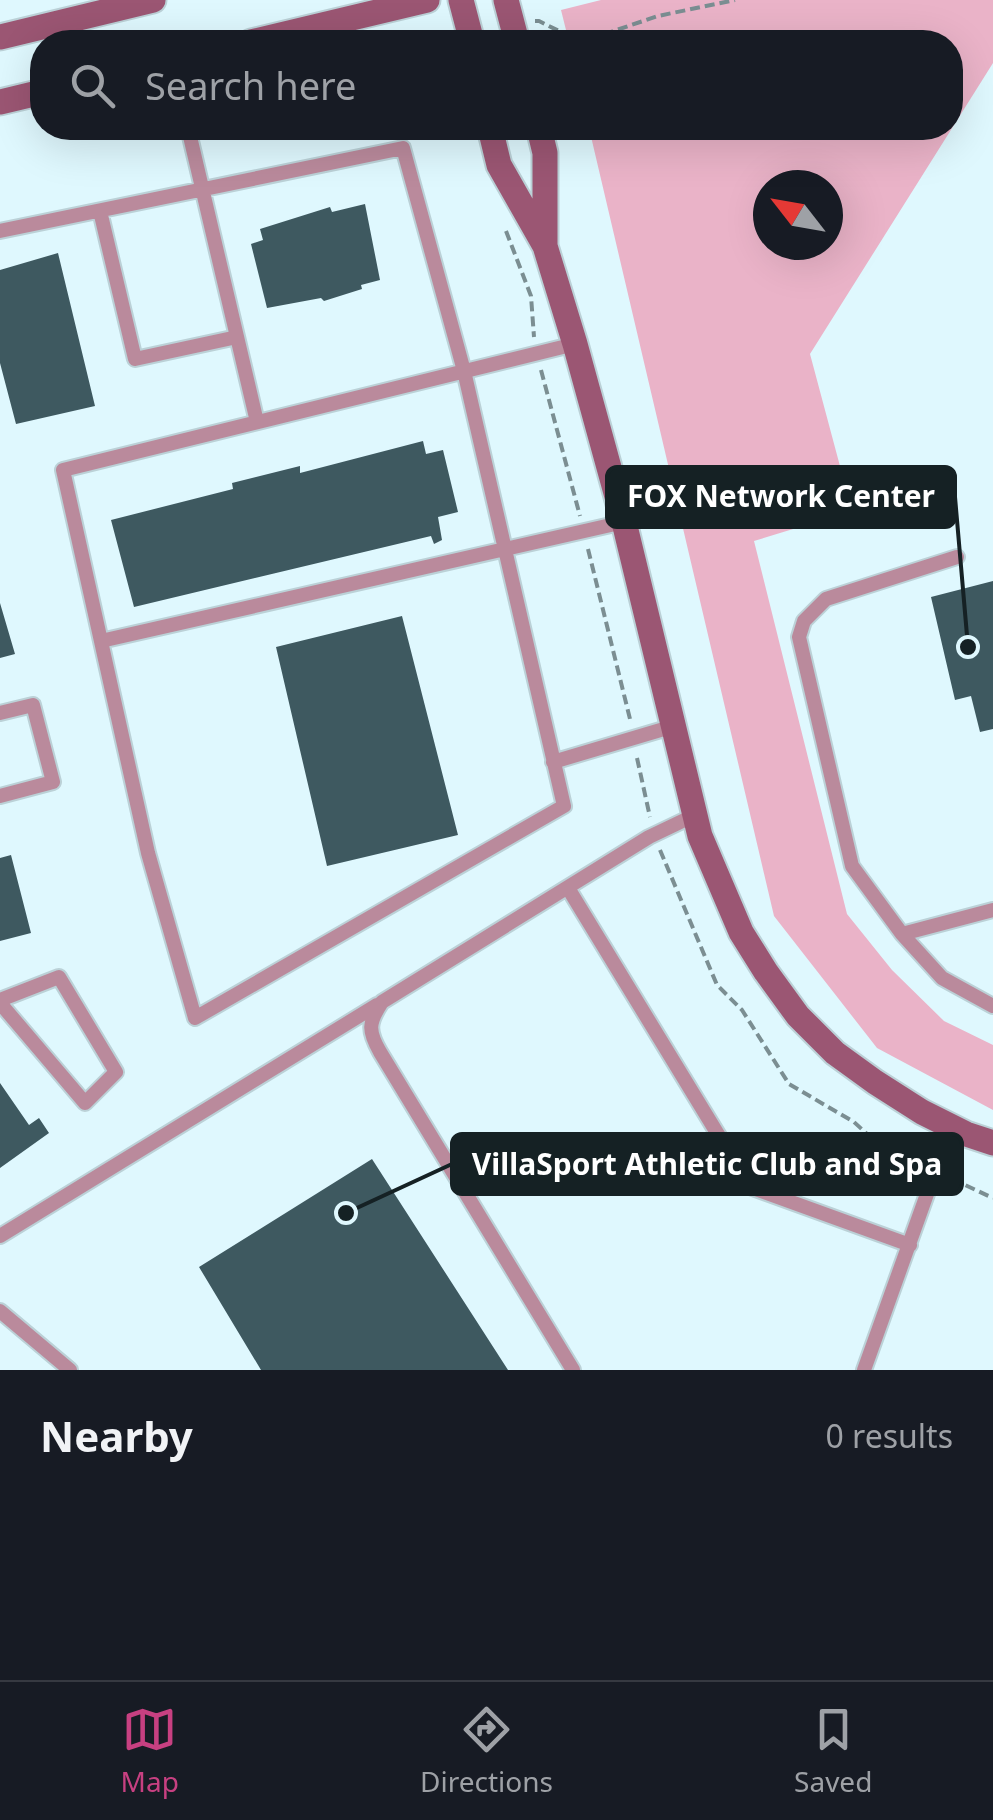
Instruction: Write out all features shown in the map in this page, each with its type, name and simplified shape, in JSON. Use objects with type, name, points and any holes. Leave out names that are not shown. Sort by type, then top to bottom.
[{"type":"street","points":[[0,37],[153,0]]},
{"type":"street","points":[[301,30],[427,0]]},
{"type":"street","points":[[461,0],[469,30]]},
{"type":"street","points":[[506,0],[514,30]]},
{"type":"street","points":[[0,102],[30,95]]},
{"type":"street","points":[[493,140],[498,165],[544,246],[575,344],[624,522],[700,836],[741,932],[798,1016],[836,1052],[922,1112],[993,1144]]},
{"type":"street","points":[[542,140],[544,246]]},
{"type":"lane","points":[[191,140],[256,422]]},
{"type":"lane","points":[[0,231],[404,148],[464,372],[564,806],[195,1018],[148,853],[63,470],[464,372],[575,344]]},
{"type":"lane","points":[[100,211],[135,359],[237,337]]},
{"type":"lane","points":[[101,641],[624,522]]},
{"type":"lane","points":[[957,556],[826,599],[804,621],[799,636],[852,866],[902,934],[942,978],[990,1003]]},
{"type":"lane","points":[[0,713],[33,706],[53,782],[0,796]]},
{"type":"lane","points":[[554,762],[674,726]]},
{"type":"lane","points":[[0,1236],[649,838],[696,815]]},
{"type":"lane","points":[[568,888],[750,1187],[910,1245]]},
{"type":"lane","points":[[902,934],[993,910]]},
{"type":"lane","points":[[59,977],[116,1072],[85,1104],[0,1002],[59,977]]},
{"type":"lane","points":[[382,1002],[371,1022],[371,1036],[573,1370]]},
{"type":"lane","points":[[864,1370],[952,1127]]},
{"type":"lane","points":[[0,1311],[70,1370]]},
{"type":"path","points":[[617,30],[658,16],[735,0]]},
{"type":"path","points":[[539,20],[558,30]]},
{"type":"shaded area","points":[[601,0],[993,0],[993,63],[963,111],[963,30],[566,30],[561,10]]},
{"type":"shaded area","points":[[592,140],[945,140],[810,354],[852,511],[754,541],[847,914],[892,970],[944,1021],[993,1045],[993,1110],[877,1048],[774,916]]},
{"type":"building","points":[[365,204],[380,280],[324,301],[321,298],[267,308],[251,244],[263,240],[260,229],[330,207],[332,212]]},
{"type":"building","points":[[58,253],[95,406],[16,424],[0,363],[0,270]]},
{"type":"building","points":[[423,441],[426,454],[443,450],[458,512],[438,517],[442,540],[434,544],[431,536],[134,607],[111,520],[233,489],[232,483],[300,466],[300,473]]},
{"type":"building","points":[[993,581],[993,729],[980,732],[971,696],[955,700],[931,597]]},
{"type":"building","points":[[0,603],[15,654],[0,658]]},
{"type":"building","points":[[402,616],[458,835],[327,866],[276,647]]},
{"type":"building","points":[[11,855],[31,933],[0,941],[0,858]]},
{"type":"building","points":[[0,1083],[29,1125],[39,1118],[49,1133],[0,1168]]},
{"type":"building","points":[[372,1159],[508,1370],[261,1370],[199,1267]]},
{"type":"place","name":"FOX Network Center","points":[[968,647]]},
{"type":"place","name":"VillaSport Athletic Club and Spa","points":[[346,1213]]}]
